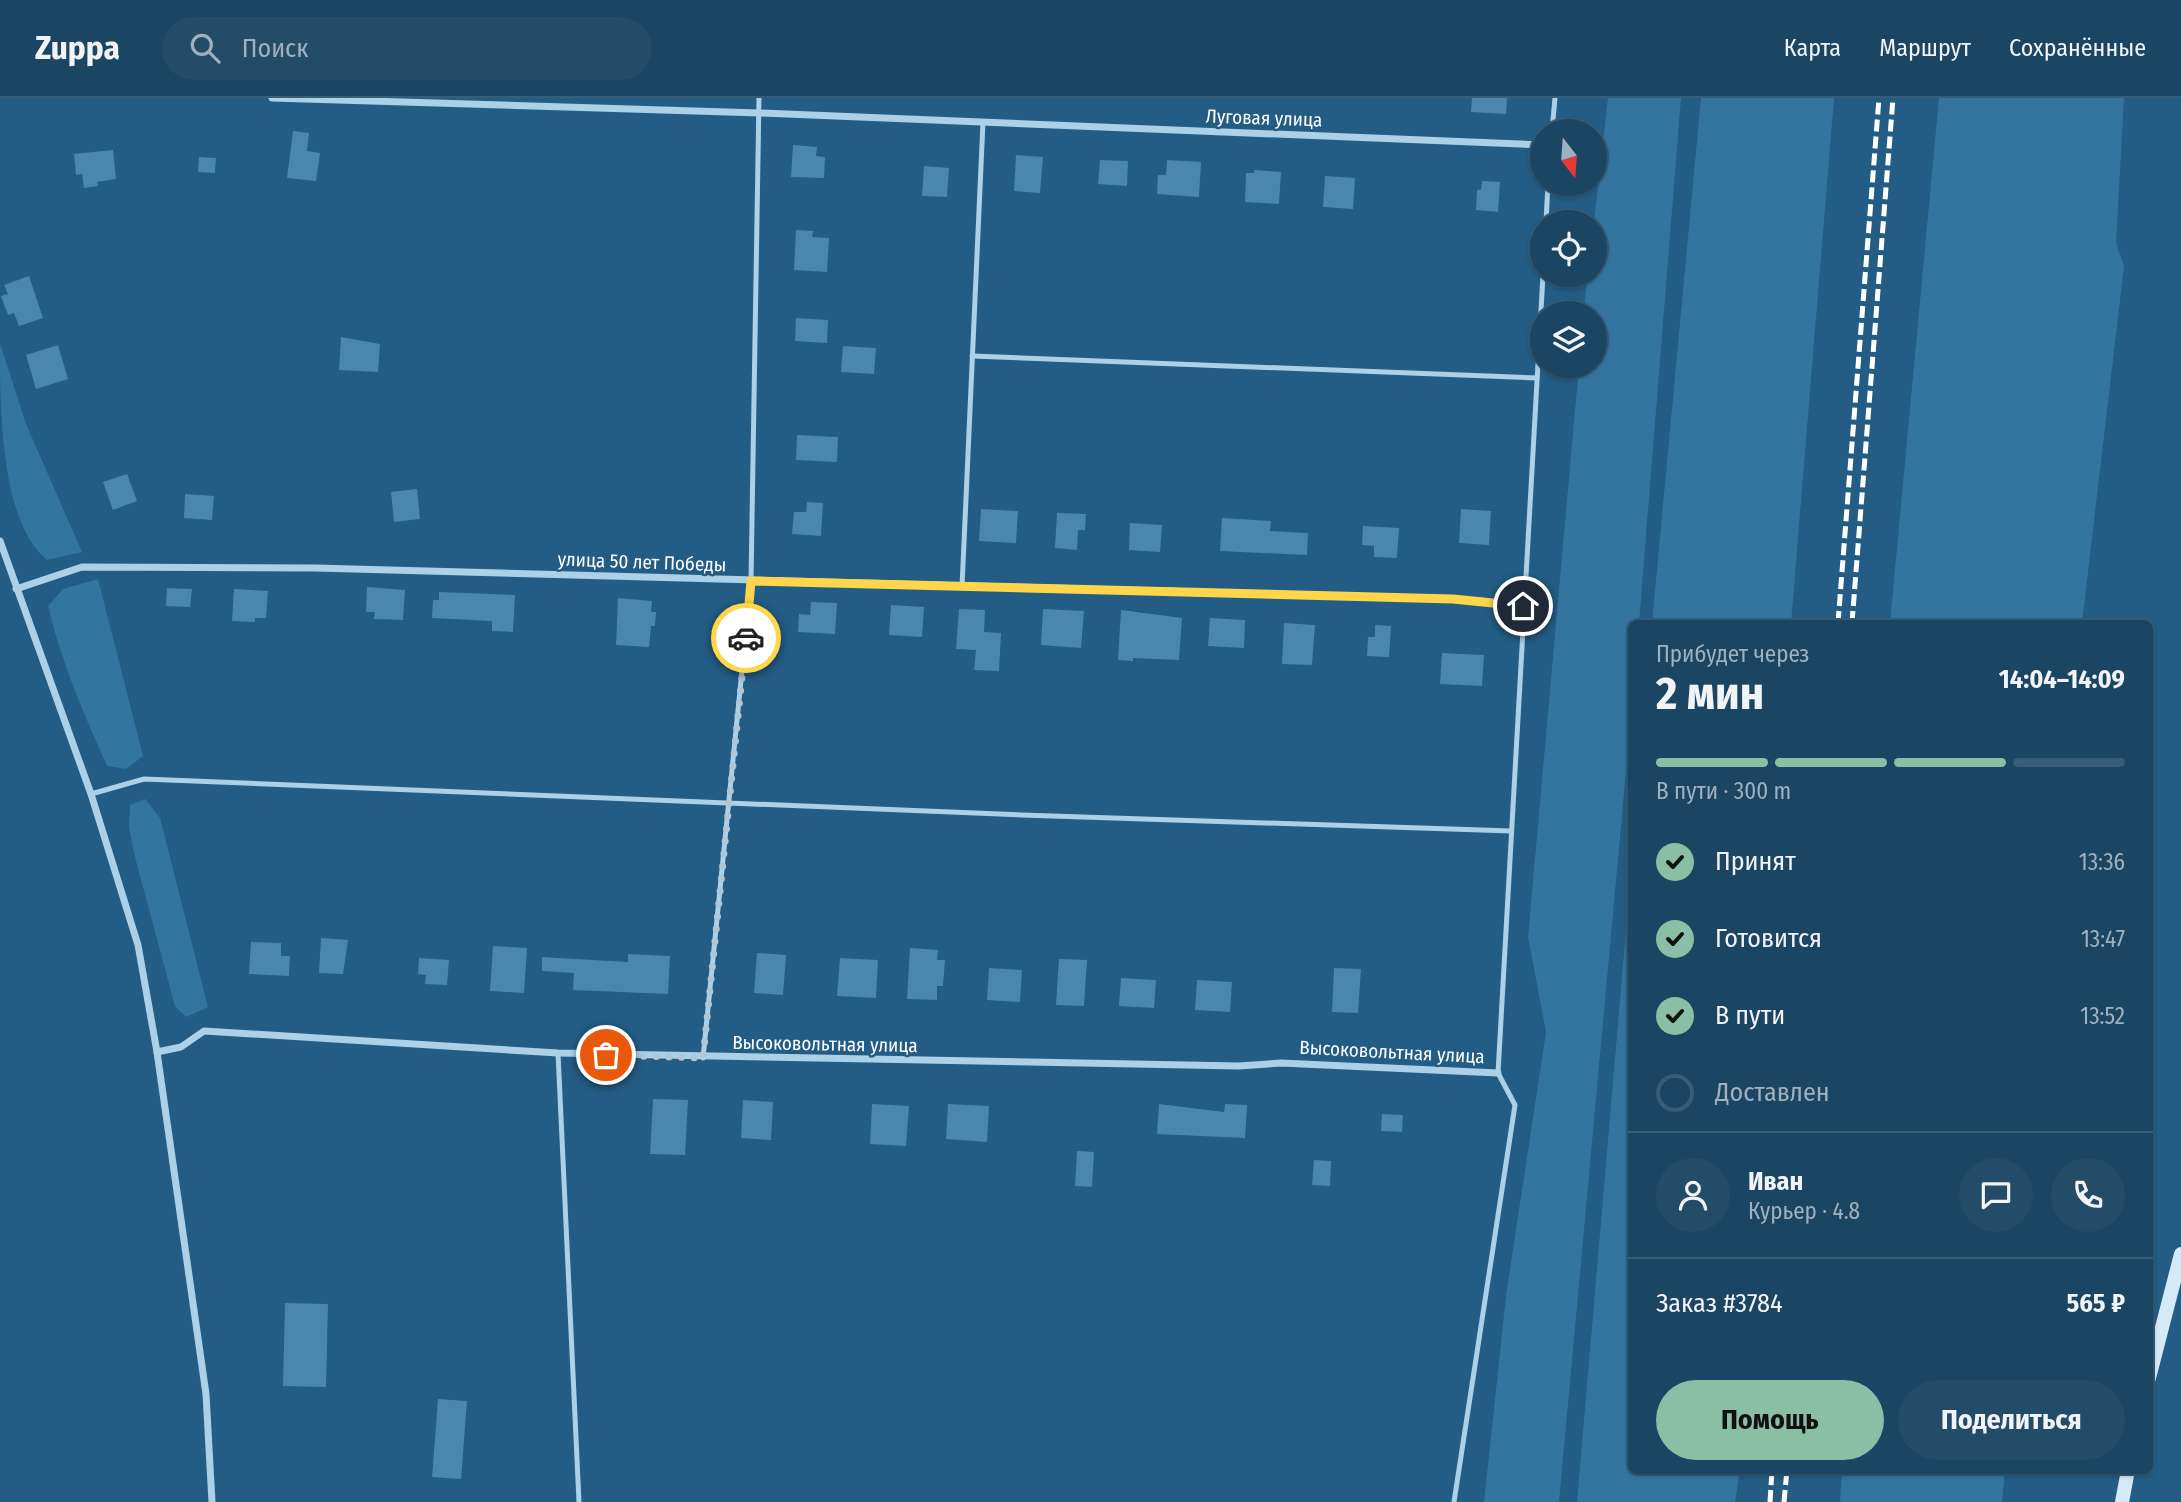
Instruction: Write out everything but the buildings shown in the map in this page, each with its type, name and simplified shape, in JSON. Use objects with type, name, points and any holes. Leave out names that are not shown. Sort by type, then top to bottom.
[{"type":"main road","points":[[2153,1362],[2181,1254]]},
{"type":"main road","points":[[2122,1502],[2128,1474]]},
{"type":"street","name":"Луговая улица","points":[[272,98],[760,113],[1530,145]]},
{"type":"street","points":[[0,541],[91,794],[138,945],[157,1052],[206,1394],[212,1502]]},
{"type":"street","name":"улица 50 лет Победы","points":[[16,589],[82,567],[316,568],[1453,599],[1523,606]]},
{"type":"street","name":"Высоковольтная улица","points":[[157,1052],[181,1047],[204,1031],[558,1053],[703,1058],[1239,1066],[1281,1063],[1498,1073]]},
{"type":"lane","points":[[703,1058],[751,581],[759,98]]},
{"type":"lane","points":[[1553,119],[1555,98]]},
{"type":"lane","points":[[962,587],[982,122]]},
{"type":"lane","points":[[972,356],[1530,378]]},
{"type":"lane","points":[[1454,1502],[1515,1105],[1498,1073],[1537,378]]},
{"type":"lane","points":[[91,794],[144,779],[1511,831]]},
{"type":"lane","points":[[558,1053],[579,1502]]},
{"type":"shaded area","points":[[1608,98],[1681,98],[1639,620],[1628,620],[1628,750],[1559,1502],[1484,1502],[1506,1296],[1546,1032],[1528,937],[1578,378],[1607,378],[1607,301],[1585,301],[1586,287],[1607,287],[1607,210],[1595,210],[1597,196],[1607,196],[1606,119]]},
{"type":"shaded area","points":[[1701,98],[1834,98],[1791,620],[1652,620]]},
{"type":"shaded area","points":[[1939,98],[2124,98],[2116,243],[2124,266],[2082,620],[1890,620]]},
{"type":"shaded area","points":[[0,343],[26,424],[82,552],[47,560],[31,542],[20,519],[11,492],[2,430]]},
{"type":"shaded area","points":[[98,579],[143,756],[126,769],[107,766],[66,668],[48,606],[63,589]]},
{"type":"shaded area","points":[[145,799],[160,818],[208,1007],[186,1017],[175,1006],[129,828],[130,805]]},
{"type":"shaded area","points":[[1628,907],[1628,1474],[1739,1474],[1735,1502],[1577,1502]]},
{"type":"shaded area","points":[[1842,1474],[2005,1474],[2002,1502],[1840,1502]]},
{"type":"railway","points":[[1838,620],[1879,98]]},
{"type":"railway","points":[[1852,620],[1893,98]]},
{"type":"railway","points":[[1770,1502],[1772,1474]]},
{"type":"railway","points":[[1784,1502],[1787,1474]]},
{"type":"way so far","points":[[606,1055],[703,1058],[746,638]]},
{"type":"route","points":[[746,638],[751,581],[1453,599],[1523,606]]}]
